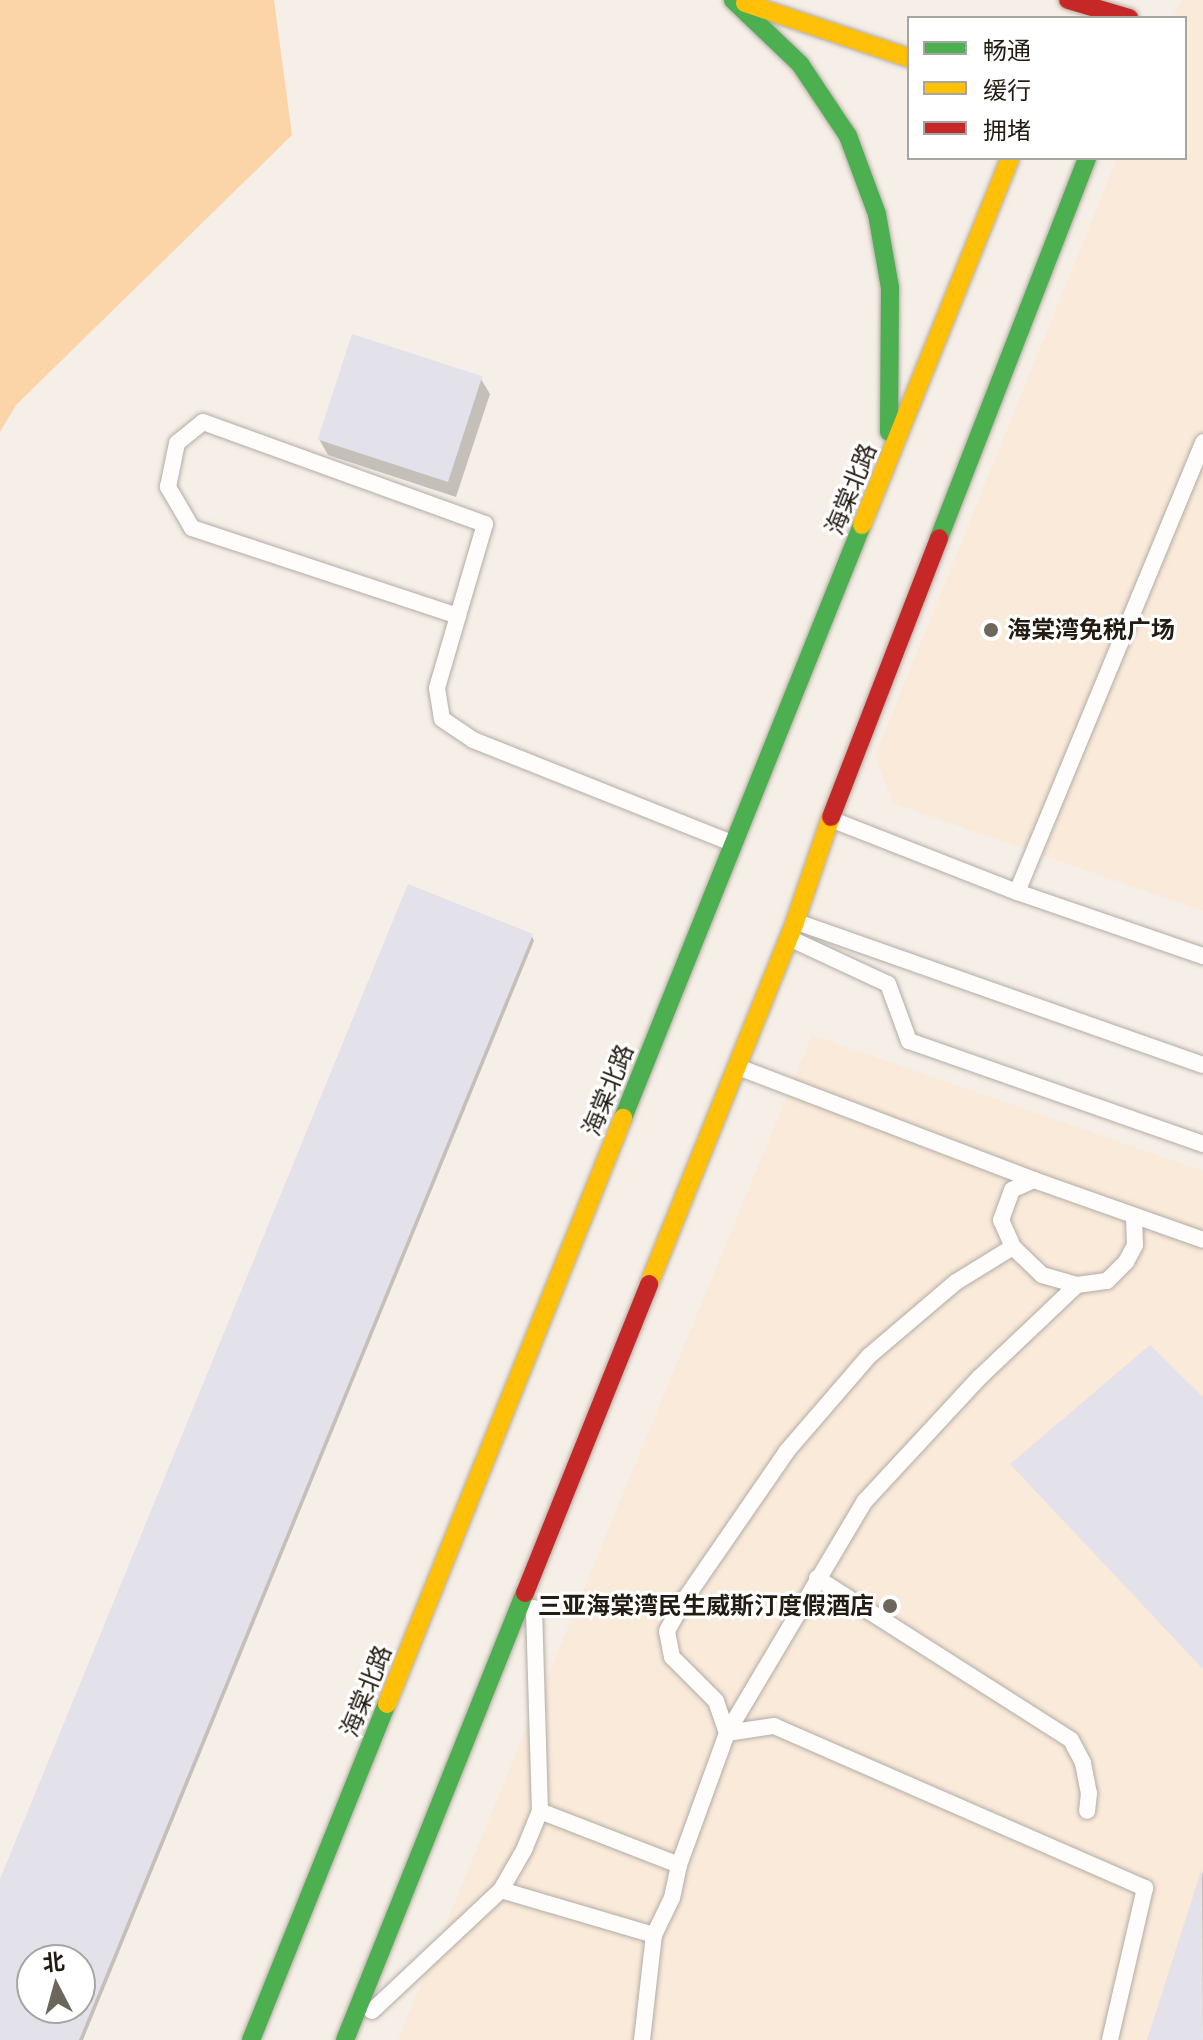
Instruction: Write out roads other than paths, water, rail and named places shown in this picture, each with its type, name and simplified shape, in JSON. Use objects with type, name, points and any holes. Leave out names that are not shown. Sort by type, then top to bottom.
[{"type":"main road","points":[[734,0],[907,57]]},
{"type":"main road","points":[[734,0],[800,64],[848,136],[877,214],[890,288],[888,460]]},
{"type":"main road","points":[[1070,5],[1120,16]]},
{"type":"main road","name":"海棠北路","points":[[251,2040],[1009,160]]},
{"type":"main road","points":[[346,2037],[792,930],[830,819],[1086,160]]},
{"type":"lane","points":[[458,616],[192,528],[168,487],[177,443],[203,422],[485,524],[437,688],[442,719],[473,740],[733,844]]},
{"type":"lane","points":[[1017,892],[1203,442]]},
{"type":"lane","points":[[830,819],[1017,892],[1203,956]]},
{"type":"lane","points":[[792,930],[1203,1065]]},
{"type":"lane","points":[[792,930],[888,984],[909,1041],[1203,1144]]},
{"type":"lane","points":[[736,1066],[1034,1180],[1203,1240]]},
{"type":"lane","points":[[1034,1180],[1012,1190],[1001,1220],[1013,1247],[1042,1275],[1077,1285],[1107,1281],[1126,1262],[1135,1245],[1134,1216]]},
{"type":"lane","points":[[727,1733],[716,1701],[672,1657],[667,1631],[685,1599],[787,1451],[869,1356],[956,1282],[1013,1247]]},
{"type":"lane","points":[[642,2040],[654,1935],[672,1898],[679,1865],[727,1733],[865,1501],[980,1377],[1077,1285]]},
{"type":"lane","points":[[346,2037],[501,1890],[524,1850],[540,1811],[533,1573]]},
{"type":"lane","points":[[817,1578],[1071,1740],[1083,1763],[1089,1793],[1087,1811]]},
{"type":"lane","points":[[727,1733],[774,1726],[1145,1888],[1110,2040]]},
{"type":"lane","points":[[540,1811],[679,1865]]},
{"type":"lane","points":[[501,1890],[654,1935]]},
{"type":"place","name":"海棠湾免税广场","points":[[991,630]]},
{"type":"place","name":"三亚海棠湾民生威斯汀度假酒店","points":[[890,1606]]}]
